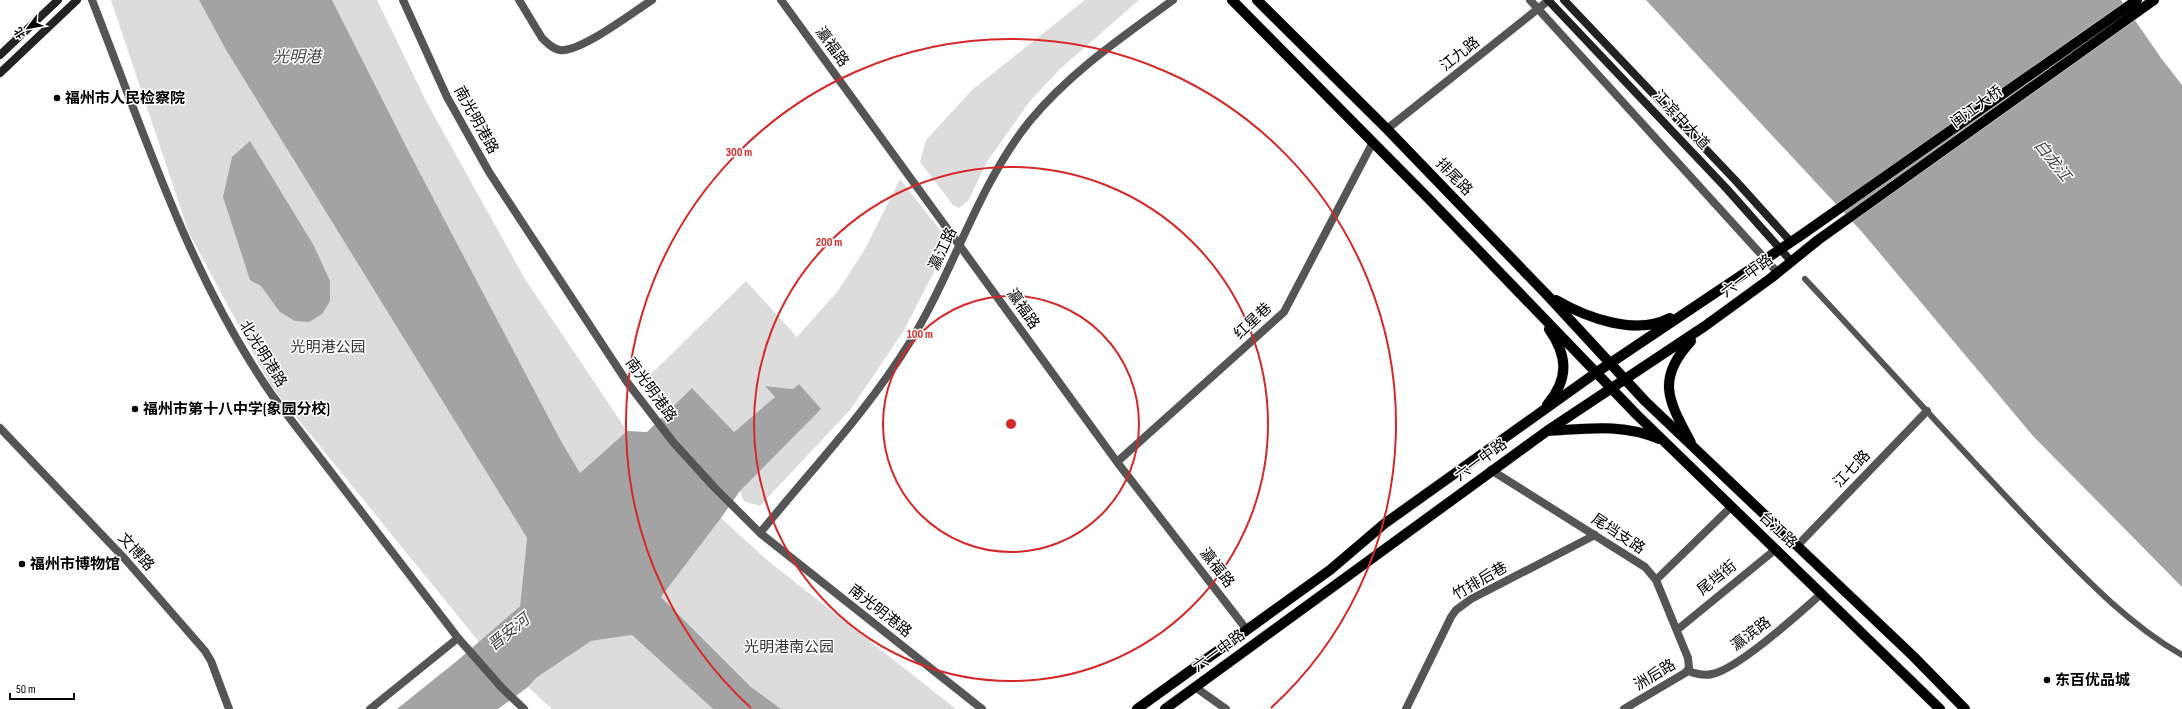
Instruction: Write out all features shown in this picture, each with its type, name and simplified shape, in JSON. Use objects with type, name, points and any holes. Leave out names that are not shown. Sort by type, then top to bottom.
[{"type":"main road","points":[[0,55],[58,0]]},
{"type":"main road","points":[[0,72],[77,0]]},
{"type":"main road","points":[[1232,0],[1535,307],[1597,372]]},
{"type":"main road","name":"排尾路","points":[[1257,0],[1387,129],[1548,296],[1625,380]]},
{"type":"main road","name":"江滨中大道","points":[[1549,0],[1791,261]]},
{"type":"main road","name":"江滨中大道","points":[[1564,0],[1735,180],[1791,242]]},
{"type":"main road","name":"闽江大桥","points":[[1781,249],[2137,0]]},
{"type":"main road","name":"闽江大桥","points":[[1818,240],[2154,0]]},
{"type":"main road","name":"六一中路","points":[[1164,709],[1491,470],[1705,326],[1778,273],[1818,240]]},
{"type":"main road","name":"六一中路","points":[[1137,709],[1330,570],[1384,524],[1597,372],[1692,307],[1781,249]]},
{"type":"main road","points":[[1548,296],[1592,318],[1618,323],[1642,324],[1664,321],[1692,307]]},
{"type":"main road","points":[[1535,307],[1559,345],[1563,356],[1564,366],[1559,386],[1538,415]]},
{"type":"main road","points":[[1696,452],[1673,407],[1668,388],[1675,361],[1705,326]]},
{"type":"main road","name":"台江路","points":[[1597,372],[1669,447],[1822,593],[1940,709]]},
{"type":"main road","name":"台江路","points":[[1625,380],[1696,452],[1913,656],[1965,709]]},
{"type":"main road","points":[[1547,431],[1603,427],[1622,429],[1659,439],[1669,447]]},
{"type":"street","name":"北光明港路","points":[[92,0],[174,214],[235,339],[272,395],[458,638],[524,709]]},
{"type":"street","name":"南光明港路","points":[[402,0],[447,96],[481,159],[616,366],[648,411],[673,442],[714,487],[760,533],[982,709]]},
{"type":"street","points":[[519,0],[542,38],[553,47],[560,50],[569,50],[585,43],[652,0]]},
{"type":"street","name":"瀛福路","points":[[781,0],[1117,462],[1247,630]]},
{"type":"street","name":"瀛江路","points":[[760,533],[856,420],[883,384],[927,315],[999,168],[1020,133],[1043,105],[1072,77],[1173,0]]},
{"type":"street","points":[[1530,0],[1778,273]]},
{"type":"street","name":"江九路","points":[[1387,129],[1549,0]]},
{"type":"street","name":"红星巷","points":[[1117,462],[1284,312],[1372,142]]},
{"type":"street","points":[[1805,279],[2013,504],[2101,593],[2140,627],[2182,655]]},
{"type":"street","name":"江七路","points":[[1797,546],[1927,411]]},
{"type":"street","name":"文博路","points":[[0,428],[125,560],[205,651],[211,660],[229,709]]},
{"type":"street","name":"尾垱支路","points":[[1491,470],[1645,568],[1656,580],[1688,658]]},
{"type":"street","points":[[1656,580],[1731,507]]},
{"type":"street","name":"竹排后巷","points":[[1406,709],[1451,617],[1456,610],[1471,599],[1595,535]]},
{"type":"street","name":"尾垱街","points":[[1676,630],[1776,549]]},
{"type":"street","name":"瀛滨路","points":[[1688,671],[1711,675],[1726,670],[1787,624],[1822,593]]},
{"type":"street","points":[[370,709],[458,638]]},
{"type":"street","name":"洲后路","points":[[1624,709],[1688,671],[1688,658]]},
{"type":"street","points":[[1195,687],[1226,709]]},
{"type":"green space","name":"光明港公园","points":[[111,0],[199,0],[226,50],[527,538],[520,606],[479,642],[271,386],[189,233]]},
{"type":"green space","points":[[332,0],[377,0],[426,101],[525,279],[627,431],[580,473],[561,441],[411,156]]},
{"type":"green space","points":[[1085,0],[1139,0],[1060,69],[1030,101],[987,162],[968,201],[959,208],[953,205],[920,162],[926,140],[972,90]]},
{"type":"green space","points":[[900,179],[940,230],[944,246],[939,262],[903,332],[850,410],[760,506],[744,501],[740,491],[820,409],[799,384],[794,389],[765,386],[775,397],[734,432],[692,388],[669,411],[645,380],[746,281],[797,337],[838,291],[865,249]]},
{"type":"green space","name":"光明港南公园","points":[[721,518],[767,560],[956,709],[781,709],[751,687],[661,597]]},
{"type":"green space","points":[[632,635],[713,709],[552,709],[528,687],[536,678],[591,641]]},
{"type":"water","name":"光明港","points":[[199,0],[332,0],[411,156],[561,441],[580,473],[627,431],[647,432],[692,388],[734,432],[775,397],[765,386],[793,389],[799,384],[821,409],[740,491],[661,597],[751,687],[781,709],[713,709],[632,635],[591,641],[536,678],[528,687],[498,709],[397,709],[458,660],[520,606],[527,538],[226,50]]},
{"type":"water","name":"白龙江","points":[[1646,0],[2121,0],[2161,58],[2182,85],[2182,587],[2033,436],[1862,232]]},
{"type":"water","points":[[250,141],[314,246],[330,281],[330,301],[322,314],[309,322],[295,321],[280,312],[261,286],[250,280],[223,197],[232,157]]},
{"type":"place","name":"福州市人民检察院","points":[[57,98]]},
{"type":"place","name":"福州市第十八中学(象园分校)","points":[[135,409]]},
{"type":"place","name":"福州市博物馆","points":[[22,564]]},
{"type":"place","name":"东百优品城","points":[[2047,680]]},
{"type":"water label","name":"晋安河","points":[[509,633]]}]
